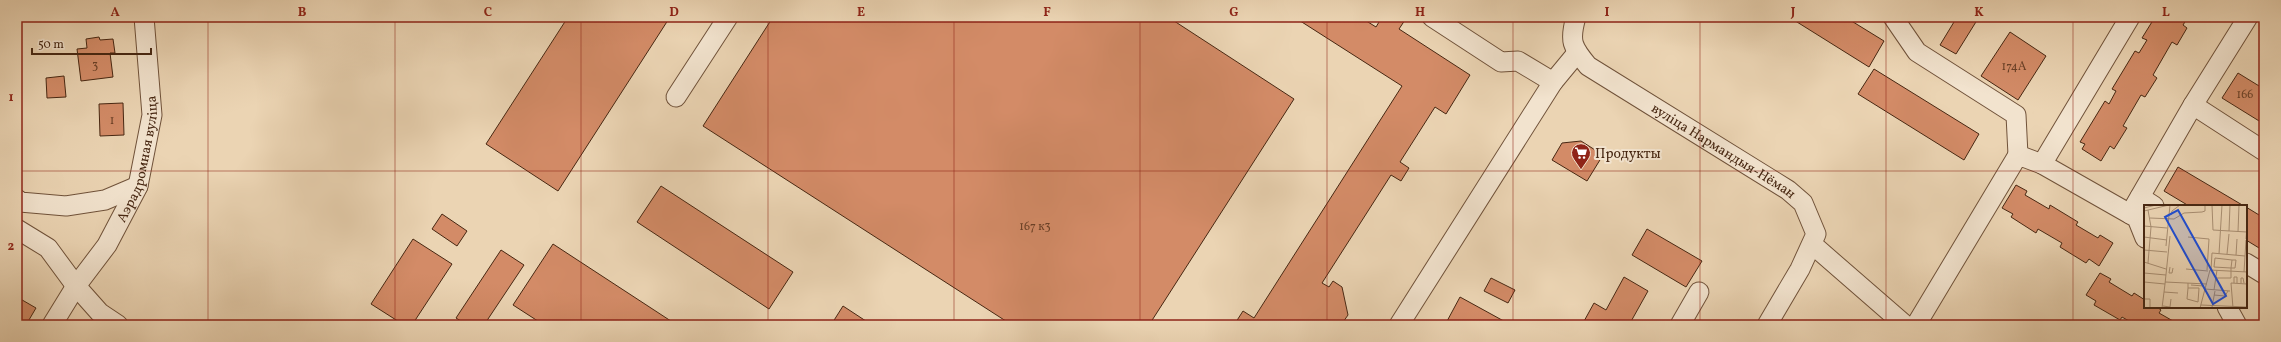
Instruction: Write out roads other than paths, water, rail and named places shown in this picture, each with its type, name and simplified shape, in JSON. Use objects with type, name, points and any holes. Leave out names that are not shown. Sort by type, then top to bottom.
[{"type":"street","name":"Аэрадромная вуліца","points":[[52,325],[76,286],[107,245],[138,186],[152,115],[144,17]]},
{"type":"street","points":[[676,97],[728,17]]},
{"type":"street","points":[[1432,17],[1501,62],[1518,61],[1553,82]]},
{"type":"street","name":"вуліца Нармандыя-Нёман","points":[[1576,17],[1571,35],[1577,53],[1588,66],[1788,190],[1803,203],[1816,234],[1813,244]]},
{"type":"street","points":[[1893,17],[1917,52],[2016,115],[2018,155],[1916,325]]},
{"type":"street","points":[[2042,164],[2130,17]]},
{"type":"street","points":[[2130,214],[2147,202],[2193,105],[2248,17]]},
{"type":"street","points":[[2257,17],[2264,21]]},
{"type":"street","points":[[1399,325],[1553,82],[1577,53]]},
{"type":"street","points":[[2193,105],[2264,151]]},
{"type":"street","points":[[2018,155],[2042,164],[2137,218],[2144,236]]},
{"type":"street","points":[[17,199],[20,202],[66,206],[105,200],[138,186]]},
{"type":"street","points":[[17,229],[48,248],[76,286],[100,313],[118,325]]},
{"type":"street","points":[[1767,325],[1813,244],[1905,325]]},
{"type":"street","points":[[2247,264],[2264,274]]},
{"type":"street","points":[[1680,325],[1699,292]]},
{"type":"street","points":[[2228,308],[2237,325]]},
{"type":"place","name":"Продукты","points":[[1581,170]]}]
